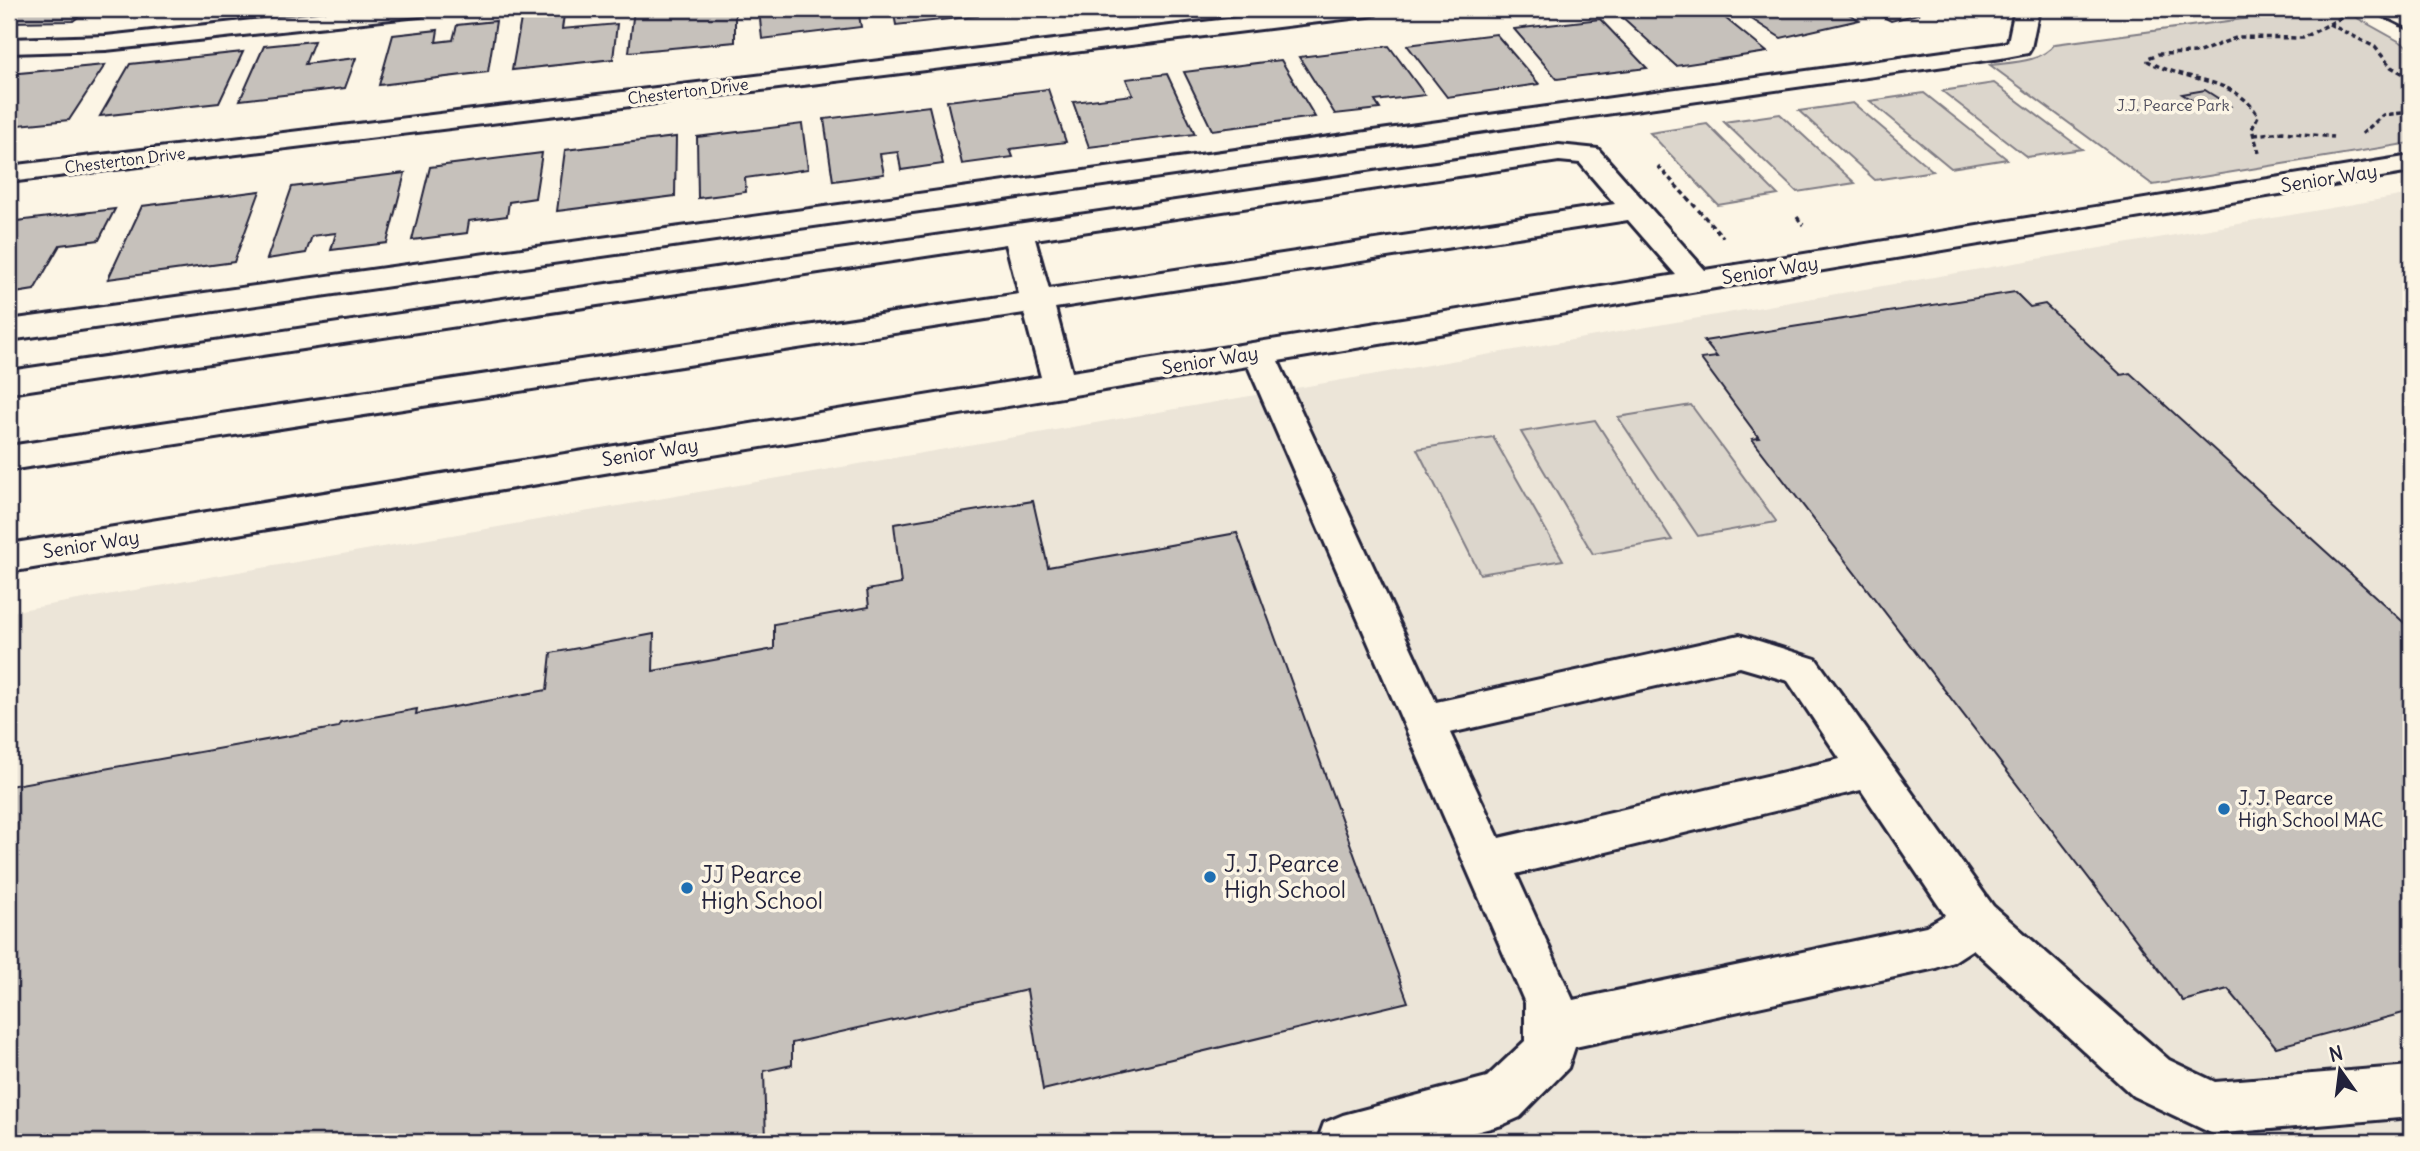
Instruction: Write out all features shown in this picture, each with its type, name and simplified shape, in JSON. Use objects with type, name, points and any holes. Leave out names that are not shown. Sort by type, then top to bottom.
[{"type":"street","points":[[9,47],[106,43],[419,9]]},
{"type":"street","name":"Chesterton Drive","points":[[9,174],[1368,9]]},
{"type":"street","points":[[9,330],[2001,51],[2019,48],[2026,9]]},
{"type":"street","points":[[9,382],[1019,235],[1559,153],[1588,155],[1698,281]]},
{"type":"street","name":"Senior Way","points":[[9,558],[2411,164]]},
{"type":"street","points":[[9,458],[1635,210]]},
{"type":"street","points":[[1019,235],[1059,384]]},
{"type":"street","points":[[1258,352],[1550,1003],[1550,1051],[1502,1100],[1343,1142]]},
{"type":"street","points":[[1424,722],[1740,651],[1802,670],[1976,921],[2151,1077],[2213,1108],[2411,1092]]},
{"type":"street","points":[[1487,861],[1871,770]]},
{"type":"street","points":[[1549,1029],[1936,946],[1976,921]]},
{"type":"path","points":[[2260,156],[2252,129],[2258,116],[2256,108],[2218,84],[2157,67],[2148,58],[2158,54],[2197,53],[2238,37],[2303,38],[2351,12]]},
{"type":"path","points":[[2328,23],[2375,47],[2391,67],[2411,78]]},
{"type":"path","points":[[2357,136],[2374,117],[2387,112],[2411,112]]},
{"type":"path","points":[[2254,135],[2283,132],[2341,138]]},
{"type":"path","points":[[1658,166],[1731,245]]},
{"type":"shaded area","name":"J. J. Pearce High School","points":[[2411,194],[2411,1142],[9,1142],[9,612]]},
{"type":"green space","name":"J.J. Pearce Park","points":[[2318,9],[2341,9],[2411,48],[2411,143],[2153,185],[1990,65],[2034,58],[2055,44]]},
{"type":"green space","points":[[1994,83],[2082,149],[2027,157],[1942,91]]},
{"type":"green space","points":[[1924,93],[2007,159],[1951,168],[1870,101]]},
{"type":"green space","points":[[1853,103],[1933,171],[1875,180],[1799,111]]},
{"type":"green space","points":[[1780,114],[1855,183],[1797,192],[1724,122]]},
{"type":"green space","points":[[1707,124],[1778,195],[1718,205],[1650,133]]},
{"type":"green space","points":[[1691,405],[1776,522],[1698,536],[1618,417]]},
{"type":"green space","points":[[1595,420],[1672,540],[1593,554],[1521,432]]},
{"type":"green space","points":[[1493,437],[1563,560],[1480,574],[1417,449]]},
{"type":"building","points":[[9,9],[88,9],[73,21],[9,22]]},
{"type":"building","points":[[634,9],[735,9],[735,42],[629,52]]},
{"type":"building","points":[[759,9],[858,9],[861,27],[762,39]]},
{"type":"building","points":[[893,9],[976,9],[978,16],[896,25]]},
{"type":"building","points":[[1670,9],[1714,9],[1767,52],[1676,66],[1621,16]]},
{"type":"building","points":[[1736,9],[1840,9],[1859,20],[1781,38]]},
{"type":"building","points":[[1868,9],[1909,9],[1918,14],[1891,21]]},
{"type":"building","points":[[2213,9],[2264,9],[2225,15]]},
{"type":"building","points":[[564,15],[562,29],[617,24],[613,59],[512,70],[521,19]]},
{"type":"building","points":[[1600,19],[1647,68],[1557,79],[1514,29]]},
{"type":"building","points":[[496,21],[488,72],[379,85],[393,35],[438,30],[436,42],[453,40],[457,25]]},
{"type":"building","points":[[1496,34],[1539,84],[1447,97],[1407,45]]},
{"type":"building","points":[[314,41],[305,64],[356,58],[345,88],[240,100],[264,46]]},
{"type":"building","points":[[1389,46],[1425,95],[1375,101],[1380,109],[1335,114],[1299,57]]},
{"type":"building","points":[[243,52],[219,103],[100,116],[130,64]]},
{"type":"building","points":[[1281,60],[1315,117],[1212,130],[1184,72]]},
{"type":"building","points":[[105,65],[69,120],[9,126],[9,74]]},
{"type":"building","points":[[1167,74],[1195,134],[1089,147],[1073,102],[1133,95],[1126,79]]},
{"type":"building","points":[[1048,89],[1066,142],[1010,149],[1013,157],[962,164],[947,101]]},
{"type":"building","points":[[2205,90],[2230,106],[2208,110],[2182,94]]},
{"type":"building","points":[[929,106],[943,164],[901,170],[898,152],[880,154],[884,174],[833,181],[824,119]]},
{"type":"building","points":[[802,124],[808,169],[745,178],[746,192],[698,198],[697,137]]},
{"type":"building","points":[[676,137],[675,196],[557,211],[565,150]]},
{"type":"building","points":[[542,153],[535,198],[509,202],[507,216],[469,221],[467,233],[412,240],[430,167]]},
{"type":"building","points":[[405,173],[387,243],[331,250],[336,233],[312,236],[306,253],[267,259],[292,187]]},
{"type":"building","points":[[260,191],[234,262],[108,279],[142,206]]},
{"type":"building","points":[[115,209],[99,240],[60,245],[34,290],[9,294],[9,222]]},
{"type":"building","name":"J. J. Pearce High School MAC","points":[[2015,292],[2030,307],[2045,304],[2121,375],[2130,373],[2411,629],[2411,1011],[2276,1047],[2228,989],[2183,1001],[1752,439],[1759,438],[1701,359],[1717,357],[1704,341]]},
{"type":"building","name":"JJ Pearce High School","points":[[1033,501],[1048,567],[1237,533],[1408,1002],[1043,1090],[1027,990],[792,1043],[792,1065],[764,1071],[766,1142],[9,1142],[9,786],[339,727],[340,723],[417,709],[416,714],[547,690],[551,653],[654,634],[653,671],[774,649],[774,624],[869,607],[867,590],[901,584],[894,524]]},
{"type":"place","name":"J. J. Pearce High School MAC","points":[[2224,809]]},
{"type":"place","name":"J. J. Pearce High School","points":[[1210,877]]},
{"type":"place","name":"JJ Pearce High School","points":[[687,888]]}]
